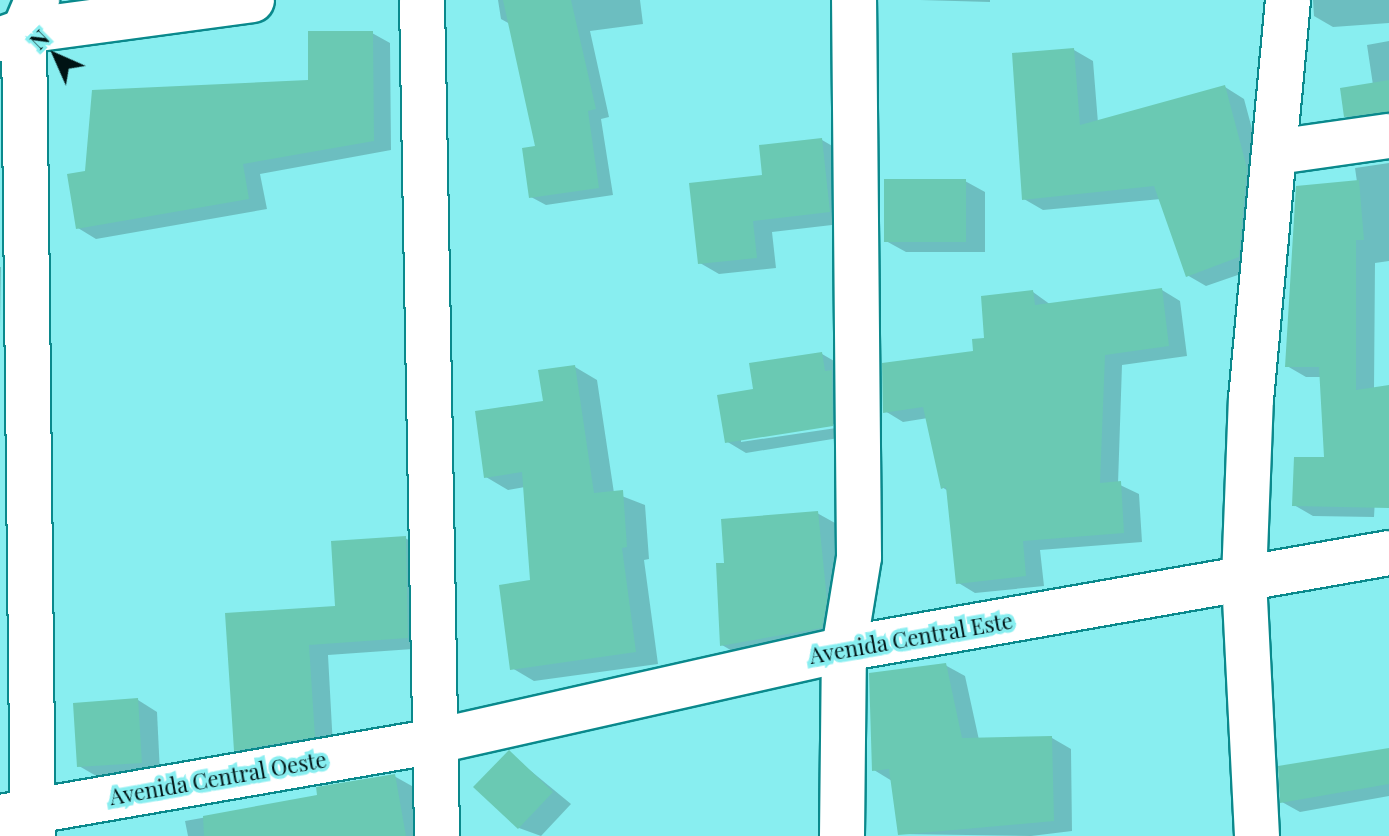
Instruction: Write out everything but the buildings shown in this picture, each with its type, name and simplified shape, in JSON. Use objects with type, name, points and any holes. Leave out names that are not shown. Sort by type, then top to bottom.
[{"type":"street","points":[[22,821],[20,23],[252,0]]},
{"type":"street","points":[[422,0],[437,836]]},
{"type":"street","points":[[842,836],[844,649],[859,557],[854,0]]},
{"type":"street","points":[[1257,836],[1244,579],[1251,399],[1288,0]]},
{"type":"street","points":[[1276,152],[1389,136]]},
{"type":"street","name":"Avenida Central Este","points":[[437,741],[844,649],[1389,553]]},
{"type":"street","name":"Avenida Central Oeste","points":[[22,821],[437,741]]}]
